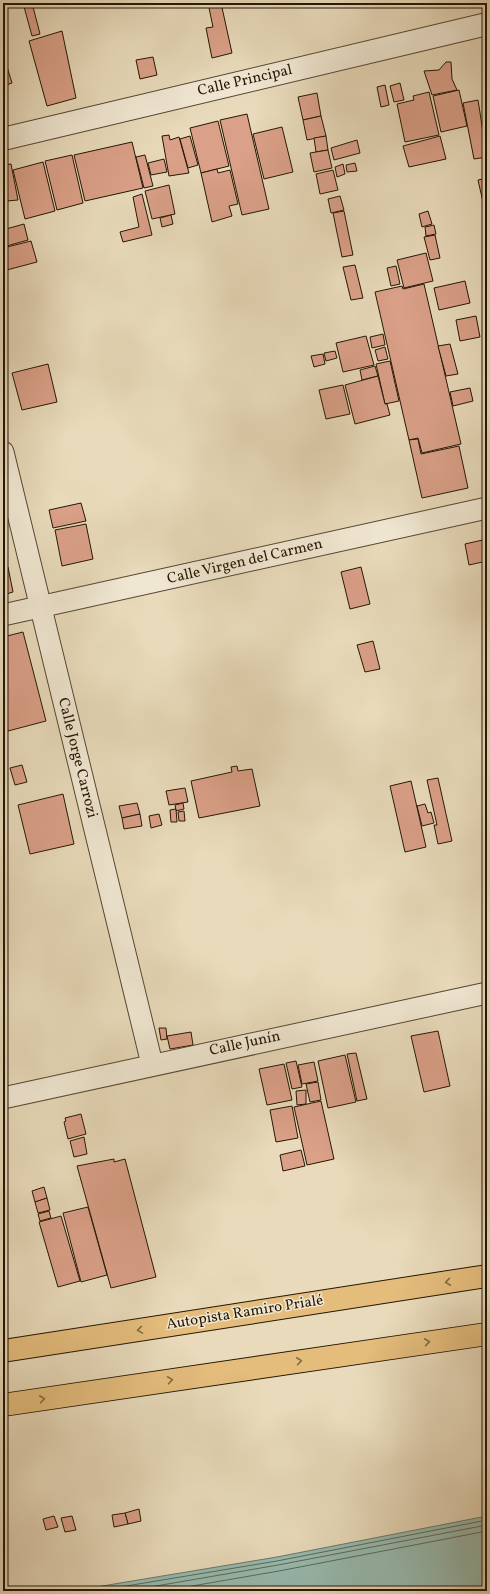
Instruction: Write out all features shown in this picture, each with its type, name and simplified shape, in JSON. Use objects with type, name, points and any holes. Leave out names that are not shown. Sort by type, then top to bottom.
[{"type":"highway","name":"Autopista Ramiro Prialé","points":[[3,1352],[487,1276]]},
{"type":"highway","points":[[3,1405],[487,1334]]},
{"type":"street","name":"Calle Principal","points":[[3,139],[487,24]]},
{"type":"street","name":"Calle Jorge Carrozi","points":[[3,452],[152,1064]]},
{"type":"street","name":"Calle Virgen del Carmen","points":[[3,615],[487,508]]},
{"type":"street","name":"Calle Junín","points":[[3,1098],[152,1064],[487,993]]},
{"type":"water","points":[[487,1516],[487,1591],[72,1591],[277,1557]]},
{"type":"building","points":[[23,3],[32,3],[40,34],[32,36]]},
{"type":"building","points":[[208,3],[221,3],[232,53],[212,58],[206,28],[213,27]]},
{"type":"building","points":[[62,31],[76,98],[47,106],[29,41]]},
{"type":"building","points":[[3,57],[12,83],[3,86]]},
{"type":"building","points":[[153,57],[157,75],[140,79],[136,60]]},
{"type":"building","points":[[446,62],[451,62],[452,79],[457,90],[432,95],[424,71],[439,70]]},
{"type":"building","points":[[400,83],[404,100],[394,102],[390,86]]},
{"type":"building","points":[[385,85],[389,105],[381,107],[377,87]]},
{"type":"building","points":[[459,90],[467,126],[441,132],[433,96]]},
{"type":"building","points":[[429,92],[439,135],[405,142],[397,104],[414,100],[413,96]]},
{"type":"building","points":[[317,93],[321,116],[303,120],[298,97]]},
{"type":"building","points":[[478,100],[487,157],[474,159],[463,103]]},
{"type":"building","points":[[247,114],[269,209],[242,215],[220,120]]},
{"type":"building","points":[[321,116],[326,136],[307,140],[303,120]]},
{"type":"building","points":[[218,121],[229,166],[201,173],[190,128]]},
{"type":"building","points":[[282,127],[293,172],[264,179],[253,134]]},
{"type":"building","points":[[169,135],[170,140],[179,137],[189,173],[169,176],[162,136]]},
{"type":"building","points":[[190,136],[198,165],[188,168],[180,139]]},
{"type":"building","points":[[326,136],[328,150],[316,152],[314,138]]},
{"type":"building","points":[[440,136],[446,159],[409,167],[403,146]]},
{"type":"building","points":[[357,140],[360,153],[334,160],[331,148]]},
{"type":"building","points":[[132,142],[143,188],[85,201],[74,155]]},
{"type":"building","points":[[328,150],[332,168],[314,172],[310,153]]},
{"type":"building","points":[[72,155],[83,203],[57,210],[45,161]]},
{"type":"building","points":[[145,155],[153,186],[144,188],[136,157]]},
{"type":"building","points":[[164,159],[167,172],[151,175],[148,163]]},
{"type":"building","points":[[43,162],[55,211],[25,219],[13,170]]},
{"type":"building","points":[[355,163],[357,171],[347,172],[346,165]]},
{"type":"building","points":[[11,164],[18,200],[7,201],[3,182],[3,165]]},
{"type":"building","points":[[343,164],[345,174],[337,177],[335,167]]},
{"type":"building","points":[[217,169],[218,173],[230,170],[238,204],[229,206],[232,216],[212,222],[201,173]]},
{"type":"building","points":[[333,170],[338,190],[320,194],[316,174]]},
{"type":"building","points":[[487,178],[487,220],[478,180]]},
{"type":"building","points":[[169,185],[175,214],[152,219],[145,191]]},
{"type":"building","points":[[142,194],[152,235],[123,242],[120,232],[139,227],[133,197]]},
{"type":"building","points":[[340,196],[344,210],[331,213],[328,199]]},
{"type":"building","points":[[3,207],[6,229],[24,224],[28,240],[3,247]]},
{"type":"building","points":[[344,211],[353,255],[342,257],[333,213]]},
{"type":"building","points":[[428,211],[432,224],[422,227],[419,214]]},
{"type":"building","points":[[171,215],[173,224],[162,227],[160,218]]},
{"type":"building","points":[[434,225],[436,234],[426,236],[425,227]]},
{"type":"building","points":[[435,235],[440,258],[430,260],[424,237]]},
{"type":"building","points":[[31,241],[37,262],[3,271],[3,248]]},
{"type":"building","points":[[426,253],[433,281],[404,288],[397,260]]},
{"type":"building","points":[[355,265],[363,298],[351,300],[343,267]]},
{"type":"building","points":[[396,266],[400,284],[391,286],[387,268]]},
{"type":"building","points":[[465,281],[470,303],[439,310],[434,288]]},
{"type":"building","points":[[424,284],[461,444],[422,453],[418,438],[409,440],[375,292],[402,286],[403,289]]},
{"type":"building","points":[[476,316],[480,337],[460,341],[456,320]]},
{"type":"building","points":[[383,334],[385,345],[372,348],[370,337]]},
{"type":"building","points":[[366,336],[374,365],[343,372],[336,343]]},
{"type":"building","points":[[450,344],[458,374],[446,376],[438,346]]},
{"type":"building","points":[[385,347],[388,359],[378,361],[375,350]]},
{"type":"building","points":[[335,351],[337,358],[326,361],[324,353]]},
{"type":"building","points":[[323,354],[325,364],[314,367],[311,356]]},
{"type":"building","points":[[390,361],[399,401],[385,404],[376,364]]},
{"type":"building","points":[[48,364],[57,402],[22,410],[12,373]]},
{"type":"building","points":[[375,366],[378,376],[362,380],[360,370]]},
{"type":"building","points":[[378,376],[385,404],[387,404],[390,415],[355,424],[345,385]]},
{"type":"building","points":[[343,385],[350,414],[326,419],[319,390]]},
{"type":"building","points":[[470,388],[473,401],[453,406],[450,392]]},
{"type":"building","points":[[418,439],[421,454],[459,446],[468,488],[422,498],[409,440]]},
{"type":"building","points":[[81,503],[86,521],[53,528],[49,510]]},
{"type":"building","points":[[86,524],[93,559],[62,566],[55,530]]},
{"type":"building","points":[[487,539],[487,561],[469,565],[465,544]]},
{"type":"building","points":[[8,567],[13,592],[3,595],[3,568]]},
{"type":"building","points":[[361,567],[370,604],[350,609],[341,572]]},
{"type":"building","points":[[23,632],[46,721],[8,731],[3,713],[3,637]]},
{"type":"building","points":[[373,641],[380,669],[365,672],[357,645]]},
{"type":"building","points":[[22,765],[27,782],[15,785],[10,768]]},
{"type":"building","points":[[237,766],[238,771],[252,769],[260,806],[199,818],[191,781],[232,772],[231,767]]},
{"type":"building","points":[[438,778],[452,841],[438,844],[434,825],[437,825],[427,780]]},
{"type":"building","points":[[411,781],[426,847],[405,852],[390,786]]},
{"type":"building","points":[[185,788],[188,802],[169,805],[166,791]]},
{"type":"building","points":[[63,794],[74,844],[30,854],[18,805]]},
{"type":"building","points":[[137,803],[140,814],[122,818],[119,806]]},
{"type":"building","points":[[183,803],[184,809],[176,811],[175,805]]},
{"type":"building","points":[[425,804],[428,813],[431,812],[434,823],[422,826],[417,806]]},
{"type":"building","points":[[176,809],[177,822],[171,822],[170,810]]},
{"type":"building","points":[[184,811],[185,821],[179,821],[178,812]]},
{"type":"building","points":[[140,814],[142,826],[124,829],[122,818]]},
{"type":"building","points":[[159,814],[162,825],[151,828],[149,816]]},
{"type":"building","points":[[159,1028],[166,1028],[167,1039],[161,1040]]},
{"type":"building","points":[[438,1031],[450,1086],[424,1092],[411,1036]]},
{"type":"building","points":[[191,1032],[193,1045],[170,1049],[167,1036]]},
{"type":"building","points":[[356,1053],[367,1099],[357,1101],[347,1054]]},
{"type":"building","points":[[345,1055],[356,1102],[328,1108],[318,1061]]},
{"type":"building","points":[[296,1061],[302,1087],[292,1089],[286,1063]]},
{"type":"building","points":[[314,1062],[318,1081],[302,1084],[298,1065]]},
{"type":"building","points":[[284,1064],[292,1100],[267,1105],[259,1069]]},
{"type":"building","points":[[318,1082],[321,1100],[310,1102],[306,1084]]},
{"type":"building","points":[[306,1090],[306,1104],[297,1105],[296,1091]]},
{"type":"building","points":[[321,1101],[334,1159],[307,1165],[294,1107]]},
{"type":"building","points":[[292,1106],[298,1138],[276,1142],[270,1110]]},
{"type":"building","points":[[81,1114],[86,1134],[68,1139],[64,1122],[66,1121],[65,1118]]},
{"type":"building","points":[[84,1137],[87,1154],[74,1157],[70,1141]]},
{"type":"building","points":[[301,1150],[305,1166],[283,1171],[280,1155]]},
{"type":"building","points":[[114,1159],[114,1162],[125,1159],[156,1277],[111,1288],[77,1166]]},
{"type":"building","points":[[44,1187],[47,1198],[35,1202],[32,1191]]},
{"type":"building","points":[[47,1198],[50,1210],[38,1213],[35,1202]]},
{"type":"building","points":[[88,1207],[107,1275],[81,1282],[63,1213]]},
{"type":"building","points":[[49,1211],[51,1218],[40,1221],[38,1214]]},
{"type":"building","points":[[61,1216],[80,1281],[58,1287],[39,1222]]},
{"type":"building","points":[[139,1509],[141,1521],[128,1524],[125,1513]]},
{"type":"building","points":[[125,1513],[128,1524],[114,1527],[112,1515]]},
{"type":"building","points":[[54,1516],[58,1527],[46,1530],[43,1519]]},
{"type":"building","points":[[72,1516],[76,1530],[65,1532],[61,1518]]}]
